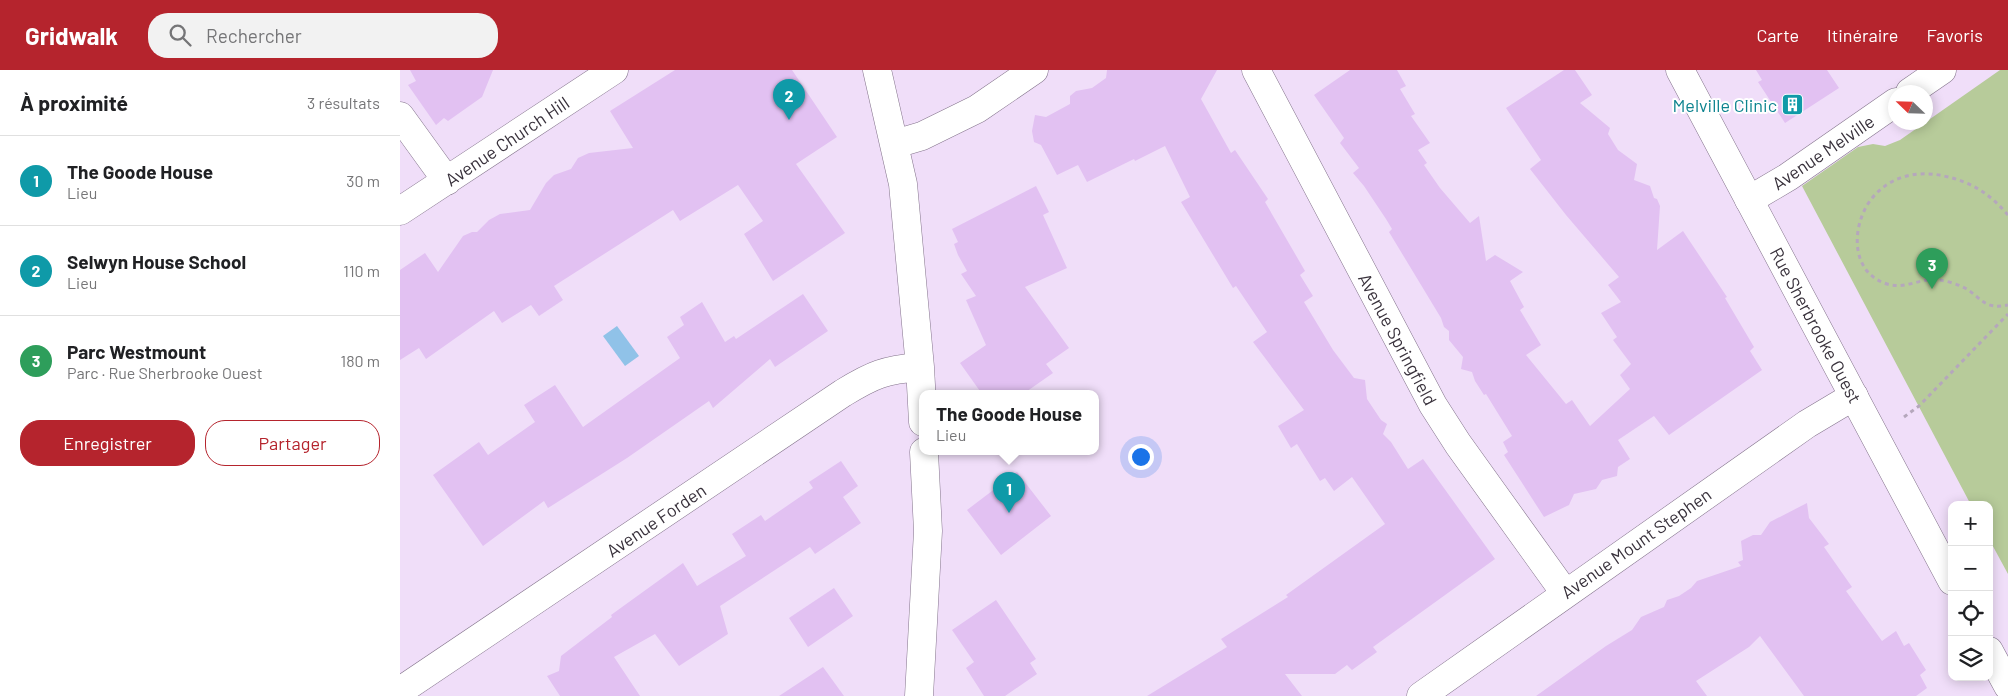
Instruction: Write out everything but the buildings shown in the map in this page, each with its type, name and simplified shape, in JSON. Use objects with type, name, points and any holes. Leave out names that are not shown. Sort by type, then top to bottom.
[{"type":"street","name":"Avenue Church Hill","points":[[400,212],[614,70]]},
{"type":"street","points":[[877,70],[903,184],[921,390]]},
{"type":"street","points":[[895,144],[928,133],[977,109],[1034,70]]},
{"type":"street","name":"Avenue Springfield","points":[[1256,70],[1433,405],[1458,444],[1565,593]]},
{"type":"street","name":"Rue Sherbrooke Ouest","points":[[1680,70],[1948,573]]},
{"type":"street","points":[[1920,85],[1942,70]]},
{"type":"street","name":"Avenue Melville","points":[[1749,200],[1788,177],[1888,108]]},
{"type":"street","points":[[400,116],[447,181]]},
{"type":"street","name":"Avenue Forden","points":[[400,692],[843,392],[868,378],[890,370],[920,367]]},
{"type":"street","name":"Avenue Mount Stephen","points":[[1421,696],[1807,424],[1854,396]]},
{"type":"street","points":[[919,696],[928,531],[924,455]]},
{"type":"street","points":[[1993,658],[2008,686]]},
{"type":"path","points":[[2008,215],[1983,190],[1970,184],[1939,175],[1923,173],[1908,175],[1880,189],[1870,200],[1862,213],[1857,246],[1862,263],[1873,276],[1886,284],[1901,287],[1925,280],[1938,280],[1965,288],[1988,305],[2008,306]]},
{"type":"path","points":[[1904,417],[1919,406],[2008,314]]},
{"type":"green space","points":[[2000,70],[2008,70],[2008,574],[1993,546],[1993,501],[1969,501],[1802,186],[1858,147],[1873,144],[1885,146],[1900,140],[1914,130],[1933,130],[1933,117]]},
{"type":"water","points":[[617,326],[639,356],[625,366],[603,336]]},
{"type":"place","name":"Melville Clinic","points":[[1793,105]]},
{"type":"place","name":"Selwyn House School","points":[[789,120]]},
{"type":"place","name":"Parc Westmount","points":[[1932,289]]},
{"type":"place","name":"The Goode House","points":[[1009,513]]}]
